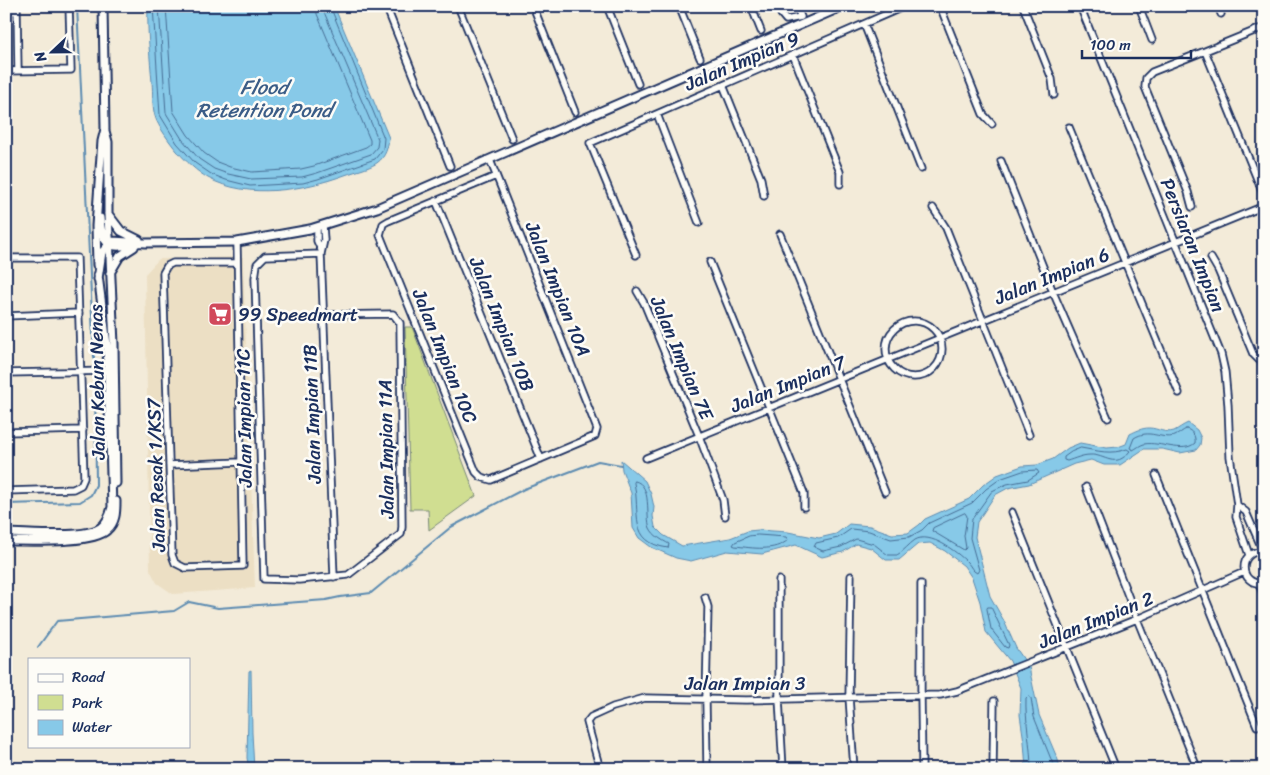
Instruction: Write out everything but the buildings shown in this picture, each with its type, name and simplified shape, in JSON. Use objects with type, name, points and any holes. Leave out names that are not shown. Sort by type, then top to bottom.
[{"type":"street","points":[[6,71],[71,70],[70,6]]},
{"type":"street","name":"Jalan Kebun Nenas","points":[[6,533],[16,537],[94,537],[101,535],[111,526],[115,519],[108,142],[105,128],[103,6]]},
{"type":"street","points":[[386,6],[450,166]]},
{"type":"street","points":[[458,6],[512,139]]},
{"type":"street","points":[[533,6],[575,112]]},
{"type":"street","points":[[607,6],[638,84]]},
{"type":"street","points":[[679,6],[700,58]]},
{"type":"street","points":[[751,6],[761,31]]},
{"type":"street","points":[[778,6],[786,20],[800,17],[796,6]]},
{"type":"street","points":[[98,280],[102,252],[114,240],[146,243],[237,242],[320,227],[377,208],[844,6]]},
{"type":"street","name":"Jalan Impian 9","points":[[636,255],[590,143],[905,6]]},
{"type":"street","points":[[940,6],[983,114],[992,124]]},
{"type":"street","points":[[1023,6],[1052,79],[1054,95]]},
{"type":"street","name":"Persiaran Impian","points":[[1080,6],[1221,354],[1225,372],[1230,422],[1230,456],[1237,505],[1236,517],[1249,555]]},
{"type":"street","points":[[1139,6],[1152,40]]},
{"type":"street","points":[[1218,6],[1221,14]]},
{"type":"street","points":[[6,12],[17,9],[18,70]]},
{"type":"street","points":[[864,24],[921,169]]},
{"type":"street","points":[[1192,207],[1188,192],[1145,87],[1146,78],[1152,72],[1264,27]]},
{"type":"street","points":[[1205,51],[1264,196]]},
{"type":"street","points":[[793,55],[840,172],[840,184]]},
{"type":"street","points":[[723,85],[761,179],[764,196]]},
{"type":"street","points":[[657,114],[699,223]]},
{"type":"street","points":[[1069,127],[1179,393]]},
{"type":"street","name":"Jalan Kebun Nenas","points":[[6,541],[16,537],[83,534],[99,529],[107,520],[112,507],[108,384],[111,371],[98,280],[96,226],[102,141],[105,128]]},
{"type":"street","name":"Jalan Impian 10A","points":[[490,160],[598,429],[595,436],[541,459]]},
{"type":"street","points":[[1002,161],[1054,292],[1108,418]]},
{"type":"street","points":[[436,201],[496,176]]},
{"type":"street","points":[[99,200],[101,229],[109,243]]},
{"type":"street","name":"Jalan Impian 10C","points":[[436,201],[388,220],[383,224],[380,235],[476,472],[481,477],[491,480],[541,459]]},
{"type":"street","name":"Jalan Impian 10B","points":[[436,201],[541,459]]},
{"type":"street","name":"Jalan Impian 6","points":[[889,360],[1264,206]]},
{"type":"street","points":[[933,208],[946,228],[1029,435]]},
{"type":"street","points":[[108,214],[121,231],[146,243]]},
{"type":"street","name":"Jalan Impian 11B","points":[[320,227],[324,240],[321,252],[334,577]]},
{"type":"street","points":[[780,234],[885,492]]},
{"type":"street","name":"Jalan Resak 1/KS7","points":[[237,242],[243,566],[186,568],[175,563],[172,555],[164,273],[167,266],[173,263],[237,263]]},
{"type":"street","points":[[110,273],[120,256],[130,249],[146,243]]},
{"type":"street","name":"Jalan Impian 11C","points":[[264,579],[255,278],[257,264],[265,256],[321,252]]},
{"type":"street","points":[[6,258],[77,258],[84,478],[81,485],[73,489],[6,491]]},
{"type":"street","points":[[1211,258],[1218,270],[1252,354],[1259,360],[1264,361]]},
{"type":"street","points":[[710,262],[804,493],[804,508]]},
{"type":"street","name":"Jalan Impian 7E","points":[[637,291],[644,303],[699,436],[723,500],[725,516]]},
{"type":"street","points":[[6,316],[78,313]]},
{"type":"street","name":"Jalan Impian 11A","points":[[264,579],[299,580],[348,575],[401,534],[400,323],[393,314],[324,315]]},
{"type":"street","points":[[911,321],[928,325],[940,338],[941,357],[930,372],[921,376],[912,377],[902,374],[895,369],[886,352],[890,335],[895,328],[911,321]]},
{"type":"street","points":[[94,371],[102,368],[108,360]]},
{"type":"street","name":"Jalan Impian 7","points":[[646,458],[889,360]]},
{"type":"street","points":[[94,371],[102,374],[108,384]]},
{"type":"street","points":[[6,373],[111,371]]},
{"type":"street","points":[[6,432],[83,430]]},
{"type":"street","points":[[168,465],[241,462]]},
{"type":"street","points":[[1156,475],[1257,726]]},
{"type":"street","points":[[1086,487],[1136,619],[1196,765]]},
{"type":"street","name":"Persiaran Impian","points":[[1237,505],[1246,512],[1263,551]]},
{"type":"street","points":[[1012,512],[1116,769]]},
{"type":"street","points":[[1263,551],[1253,552],[1249,555],[1244,563],[1244,572],[1248,579],[1261,584],[1264,596]]},
{"type":"street","name":"Jalan Impian 2","points":[[957,691],[1067,648],[1244,572]]},
{"type":"street","points":[[851,576],[849,697],[854,769]]},
{"type":"street","points":[[778,580],[779,698],[783,769]]},
{"type":"street","points":[[921,584],[922,769]]},
{"type":"street","points":[[705,597],[708,607],[707,769]]},
{"type":"street","name":"Jalan Impian 3","points":[[600,769],[587,722],[591,717],[613,707],[645,698],[746,700],[940,695],[957,691]]},
{"type":"street","points":[[993,769],[994,701]]},
{"type":"shaded area","points":[[243,257],[255,588],[173,594],[157,583],[150,570],[145,274],[159,259]]},
{"type":"green space","points":[[405,327],[412,327],[476,496],[429,530],[428,509],[410,509]]},
{"type":"water","name":"Flood Retention Pond","points":[[148,6],[334,6],[389,138],[384,155],[369,167],[312,185],[294,188],[258,191],[224,185],[208,178],[188,163],[174,148],[156,120],[153,104]]},
{"type":"water","points":[[1188,423],[1197,430],[1201,438],[1200,445],[1196,450],[1180,453],[1162,449],[1144,449],[1120,465],[1104,465],[1091,460],[1074,464],[1029,484],[1008,488],[995,495],[977,522],[975,537],[990,596],[1016,648],[1029,667],[1039,715],[1060,769],[1026,769],[1020,715],[1021,688],[1010,661],[986,632],[980,602],[972,578],[964,566],[945,551],[930,543],[918,544],[899,560],[886,560],[871,548],[856,544],[843,552],[822,557],[796,545],[762,554],[727,551],[691,561],[676,558],[651,547],[639,538],[633,528],[631,493],[622,470],[621,460],[645,481],[654,507],[655,527],[663,535],[682,546],[730,538],[748,531],[758,530],[788,532],[819,538],[836,534],[849,524],[870,526],[892,534],[908,533],[925,519],[969,499],[983,485],[997,475],[1022,466],[1037,465],[1053,459],[1068,448],[1080,443],[1107,448],[1118,447],[1126,444],[1130,434],[1139,430],[1149,428],[1171,432]]},
{"type":"water","points":[[251,670],[254,769],[249,769],[247,758],[249,671]]},
{"type":"waterway","points":[[6,504],[80,502],[91,495],[96,485],[95,378],[77,6]]},
{"type":"waterway","points":[[38,647],[57,621],[174,611],[189,602],[218,608],[326,600],[371,593],[451,527],[524,489],[598,461],[621,465]]},
{"type":"place","name":"99 Speedmart","points":[[220,314]]}]
